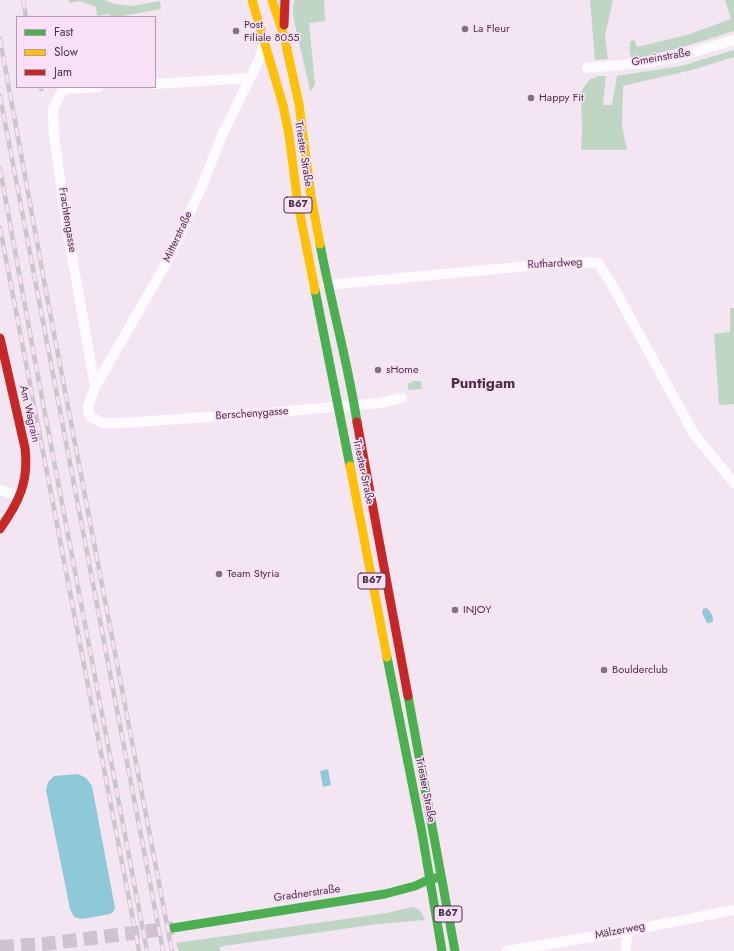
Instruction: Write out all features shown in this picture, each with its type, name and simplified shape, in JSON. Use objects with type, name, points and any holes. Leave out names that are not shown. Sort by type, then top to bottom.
[{"type":"main road","name":"Triester Straße","points":[[252,0],[283,104],[289,135],[298,204],[423,841],[442,951]]},
{"type":"main road","name":"Triester Straße","points":[[272,0],[284,36],[299,104],[311,196],[327,285],[355,405],[401,665],[417,738],[455,951]]},
{"type":"main road","points":[[284,36],[285,0]]},
{"type":"main road","name":"Am Wagrain","points":[[0,338],[26,457],[26,475],[20,496]]},
{"type":"main road","points":[[0,529],[20,496]]},
{"type":"main road","name":"Gradnerstraße","points":[[173,928],[385,894],[415,886],[430,879],[442,877]]},
{"type":"street","name":"Mitterstraße","points":[[102,423],[89,416],[88,406],[95,387],[168,260],[222,135],[259,60],[264,40]]},
{"type":"street","name":"Gmeinstraße","points":[[587,68],[644,63],[674,58],[734,40]]},
{"type":"street","points":[[156,84],[249,78]]},
{"type":"street","name":"Frachtengasse","points":[[81,88],[63,89],[54,109],[54,134],[66,222],[95,387]]},
{"type":"street","name":"Ruthardweg","points":[[327,285],[572,262],[598,263],[611,283],[694,434],[734,483]]},
{"type":"street","name":"Berschenygasse","points":[[102,423],[279,412],[380,403],[402,398]]},
{"type":"street","points":[[0,490],[20,496]]},
{"type":"street","name":"Mälzerweg","points":[[507,951],[627,931],[734,910]]},
{"type":"street","points":[[626,951],[627,931]]},
{"type":"green space","points":[[69,0],[104,0],[115,4],[132,6],[160,1],[161,9],[122,16],[110,16],[109,14],[97,16],[96,7],[79,1],[69,3]]},
{"type":"green space","points":[[295,0],[324,0],[325,21],[309,23],[315,84],[312,90],[310,90],[293,16],[293,5]]},
{"type":"green space","points":[[590,0],[613,0],[605,36],[608,59],[595,60]]},
{"type":"green space","points":[[725,0],[734,0],[734,31],[683,47],[633,59],[631,57],[630,42],[634,39],[637,47],[687,35],[731,19]]},
{"type":"green space","points":[[734,50],[734,57],[692,70],[623,86],[622,126],[627,150],[581,150],[581,92],[589,80],[598,76],[606,76],[603,105],[612,105],[617,76],[681,66]]},
{"type":"green space","points":[[730,308],[734,308],[734,404],[719,405],[714,334],[730,332]]},
{"type":"green space","points":[[414,381],[421,381],[422,389],[408,390],[408,384]]},
{"type":"green space","points":[[411,907],[419,910],[425,920],[378,924],[224,946],[220,947],[220,951],[179,951],[176,943],[387,913]]},
{"type":"water","points":[[706,608],[710,611],[712,617],[713,621],[710,623],[707,623],[702,613],[703,609]]},
{"type":"water","points":[[328,769],[331,785],[323,787],[320,771]]},
{"type":"water","points":[[78,774],[86,778],[92,786],[115,908],[110,914],[82,919],[74,917],[70,909],[46,790],[48,782],[54,776]]},
{"type":"tunnel","points":[[0,947],[45,944],[173,928]]},
{"type":"railway","points":[[23,0],[26,16]]},
{"type":"railway","points":[[0,39],[48,302],[172,951]]},
{"type":"railway","points":[[0,96],[163,951]]},
{"type":"railway","points":[[0,169],[147,951]]},
{"type":"railway","points":[[0,228],[139,951]]},
{"type":"traffic: fast","points":[[320,244],[349,377],[357,422]]},
{"type":"traffic: fast","points":[[315,290],[350,466]]},
{"type":"traffic: fast","points":[[387,657],[422,833],[442,951]]},
{"type":"traffic: fast","points":[[408,696],[455,951]]},
{"type":"traffic: fast","points":[[173,928],[385,894],[415,886],[430,879],[441,877]]},
{"type":"traffic: slow","points":[[252,0],[283,105],[289,135],[298,204],[315,290]]},
{"type":"traffic: slow","points":[[272,0],[284,36],[299,104],[311,196],[320,244]]},
{"type":"traffic: slow","points":[[350,466],[387,657]]},
{"type":"traffic: jam","points":[[284,25],[285,0]]},
{"type":"traffic: jam","points":[[0,338],[25,448],[26,460],[24,481],[21,491],[12,510],[0,529]]},
{"type":"traffic: jam","points":[[357,422],[408,696]]},
{"type":"place","name":"La Fleur","points":[[465,29]]},
{"type":"place","name":"Post Filiale 8055","points":[[236,31]]},
{"type":"place","name":"Happy Fit","points":[[531,98]]},
{"type":"place","name":"sHome","points":[[378,370]]},
{"type":"place","name":"Team Styria","points":[[219,574]]},
{"type":"place","name":"INJOY","points":[[455,610]]},
{"type":"place","name":"Boulderclub","points":[[604,670]]},
{"type":"district","name":"Puntigam","points":[[483,384]]}]
